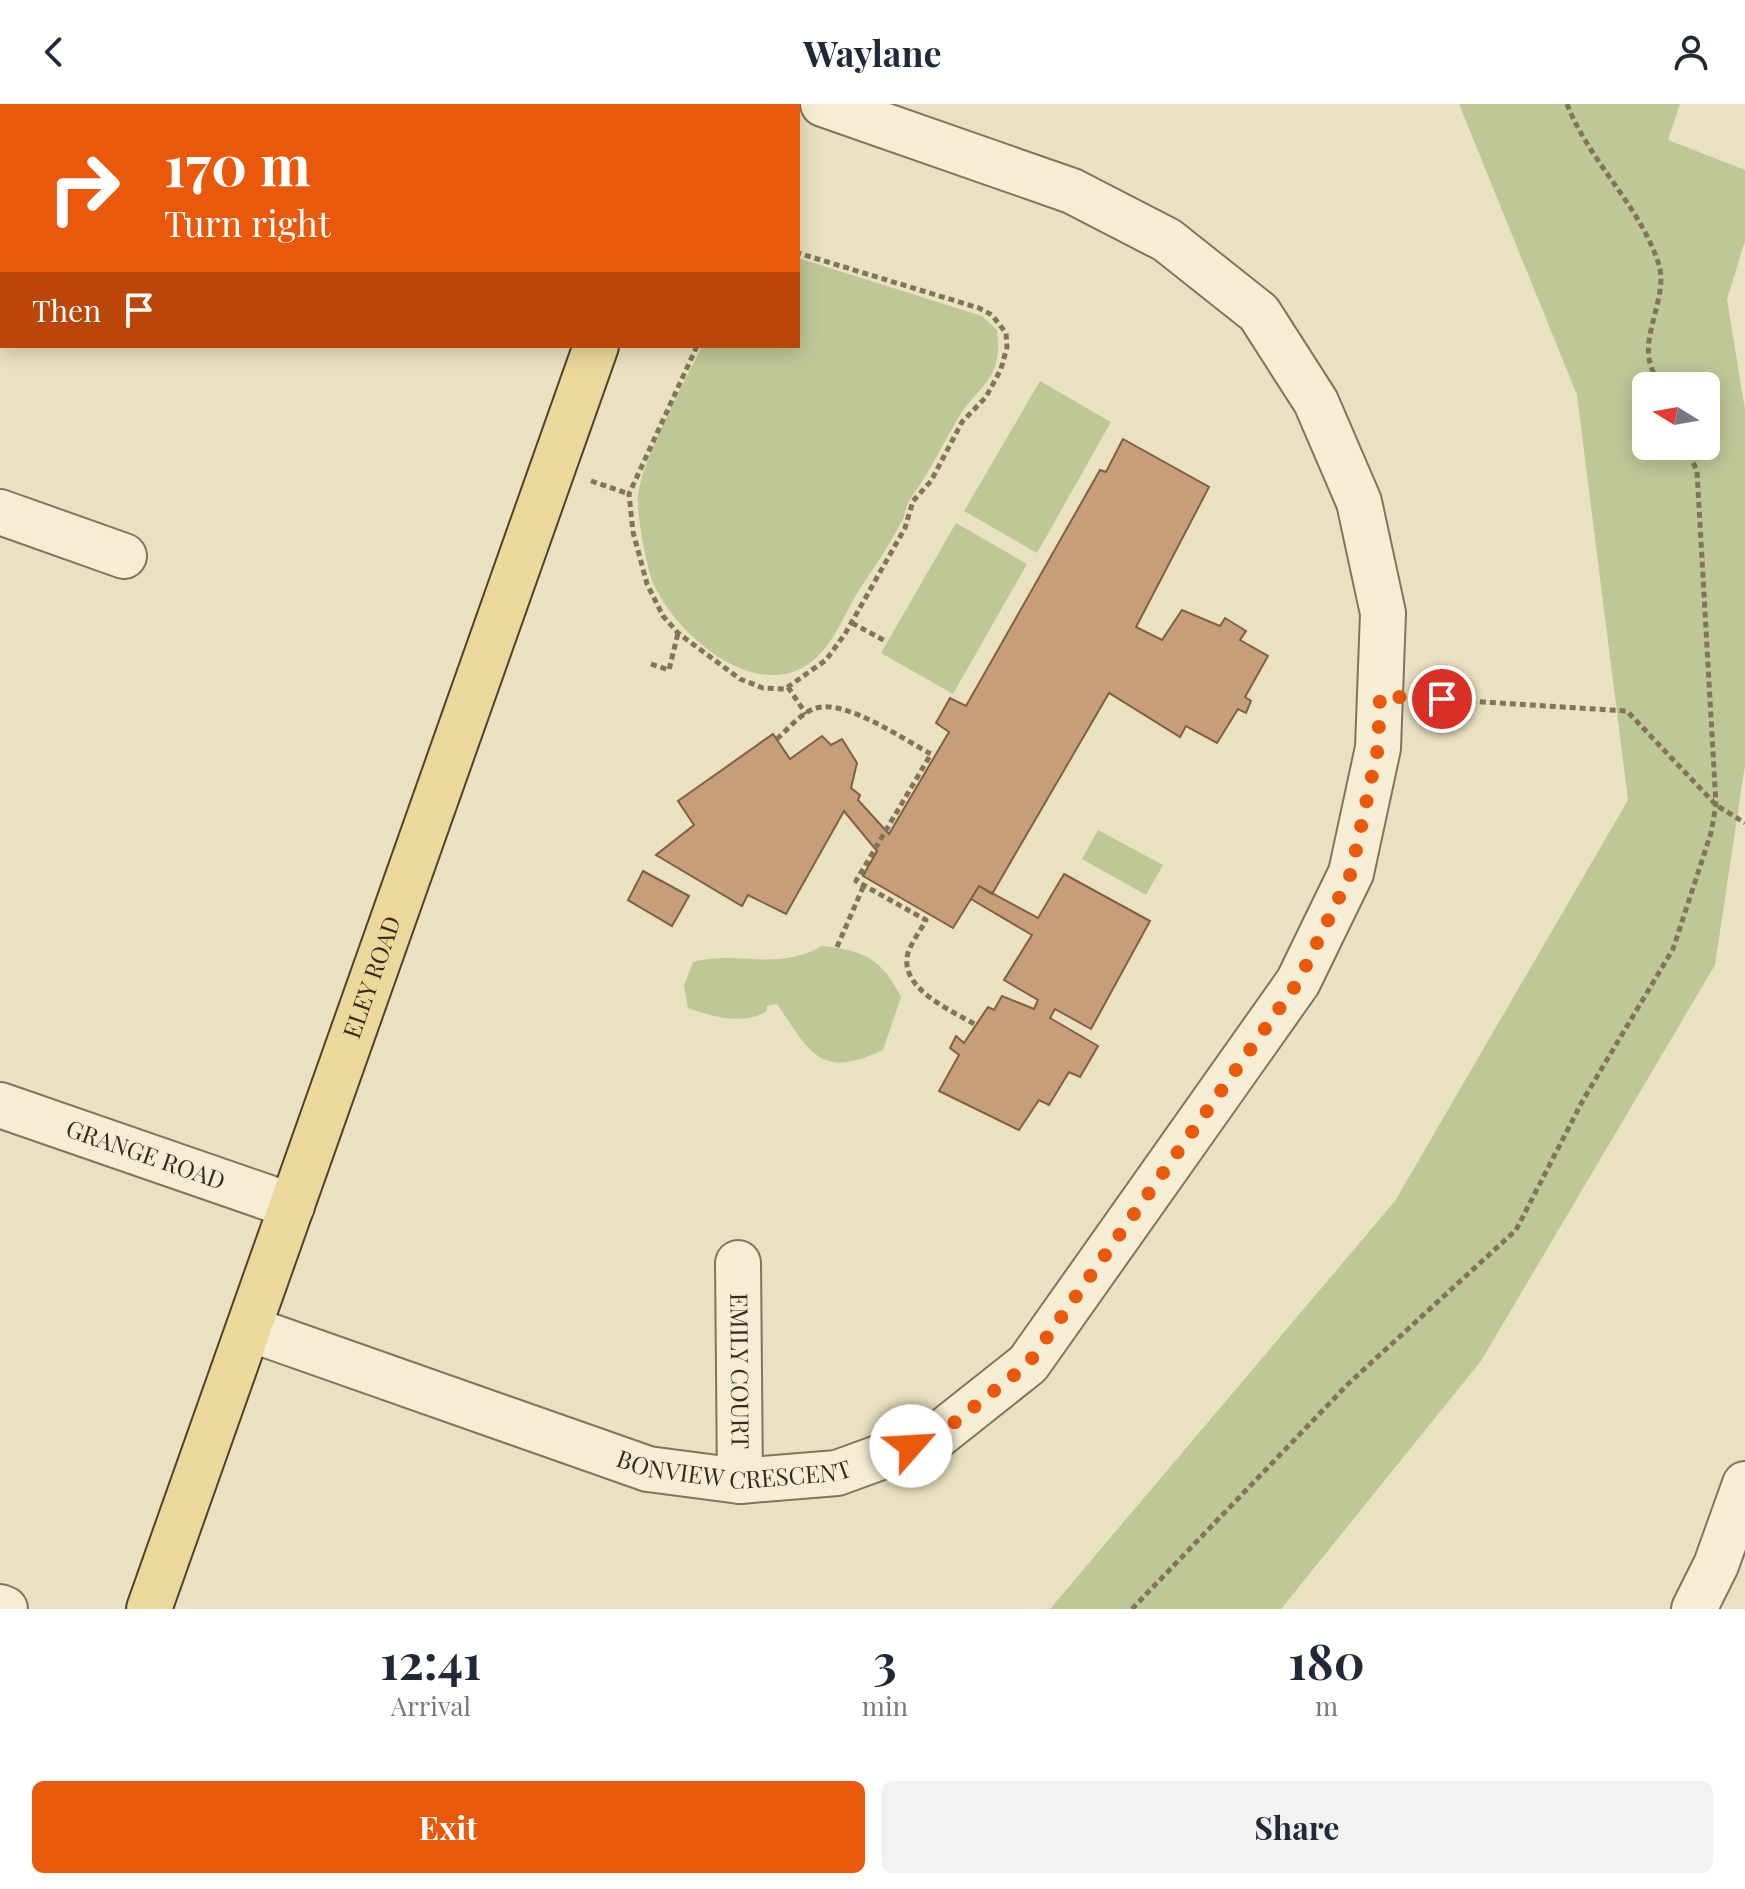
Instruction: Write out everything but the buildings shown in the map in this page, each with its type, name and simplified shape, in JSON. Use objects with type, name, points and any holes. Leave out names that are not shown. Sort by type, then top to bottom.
[{"type":"main road","name":"ELEY ROAD","points":[[149,1609],[595,348]]},
{"type":"street","name":"BONVIEW CRESCENT","points":[[250,1329],[648,1469],[740,1481],[837,1473],[936,1437],[1028,1364],[1298,982],[1351,873],[1378,748],[1383,613],[1359,502],[1316,402],[1259,313],[1167,240],[1072,191],[823,104]]},
{"type":"street","points":[[0,512],[124,556]]},
{"type":"street","name":"GRANGE ROAD","points":[[0,1105],[292,1206]]},
{"type":"street","name":"EMILY COURT","points":[[738,1263],[740,1481]]},
{"type":"street","points":[[1694,1609],[1716,1565],[1745,1484]]},
{"type":"path","points":[[1567,104],[1578,131],[1607,179],[1643,224],[1660,269],[1649,361],[1654,372]]},
{"type":"path","points":[[696,348],[629,494],[633,532],[647,584],[663,616],[678,633],[740,679],[763,688],[788,687],[826,660],[852,623],[905,528],[913,501],[931,481],[962,422],[993,384],[1007,347],[1006,333],[992,315],[979,308],[800,254]]},
{"type":"path","points":[[1132,1609],[1348,1384],[1516,1230],[1583,1100],[1673,949],[1711,833],[1716,805],[1697,471],[1692,460]]},
{"type":"path","points":[[852,623],[887,642]]},
{"type":"path","points":[[651,664],[669,670],[678,633]]},
{"type":"path","points":[[788,687],[806,714]]},
{"type":"path","points":[[1380,696],[1627,711],[1716,805],[1745,823]]},
{"type":"path","points":[[777,739],[816,708],[849,711],[931,754],[856,881],[926,920],[908,953],[908,968],[915,983],[932,998],[976,1025]]},
{"type":"path","points":[[837,947],[864,885]]},
{"type":"path","points":[[1143,1597],[1145,1609]]},
{"type":"green space","points":[[1459,104],[1680,104],[1668,140],[1745,170],[1745,241],[1727,299],[1745,410],[1745,765],[1715,965],[1481,1361],[1281,1609],[1050,1609],[1395,1201],[1628,800],[1577,395]]},
{"type":"green space","points":[[800,259],[982,316],[997,330],[997,360],[993,371],[957,420],[909,501],[895,534],[831,640],[804,667],[783,674],[760,674],[717,656],[679,622],[654,585],[640,528],[638,496],[647,461],[701,348],[800,348]]},
{"type":"green space","points":[[1040,381],[1111,422],[1037,553],[964,511]]},
{"type":"green space","points":[[956,523],[1027,564],[953,694],[881,653]]},
{"type":"green space","points":[[1098,830],[1163,865],[1146,895],[1082,859]]},
{"type":"green space","points":[[822,946],[849,950],[870,959],[894,984],[901,997],[883,1050],[844,1062],[818,1056],[798,1036],[777,1004],[767,1006],[766,1012],[756,1016],[737,1019],[717,1017],[688,1008],[684,986],[693,962],[725,958],[789,958]]},
{"type":"route","points":[[911,1446],[936,1437],[1028,1364],[1298,982],[1351,873],[1378,748],[1380,696],[1442,699]]}]
